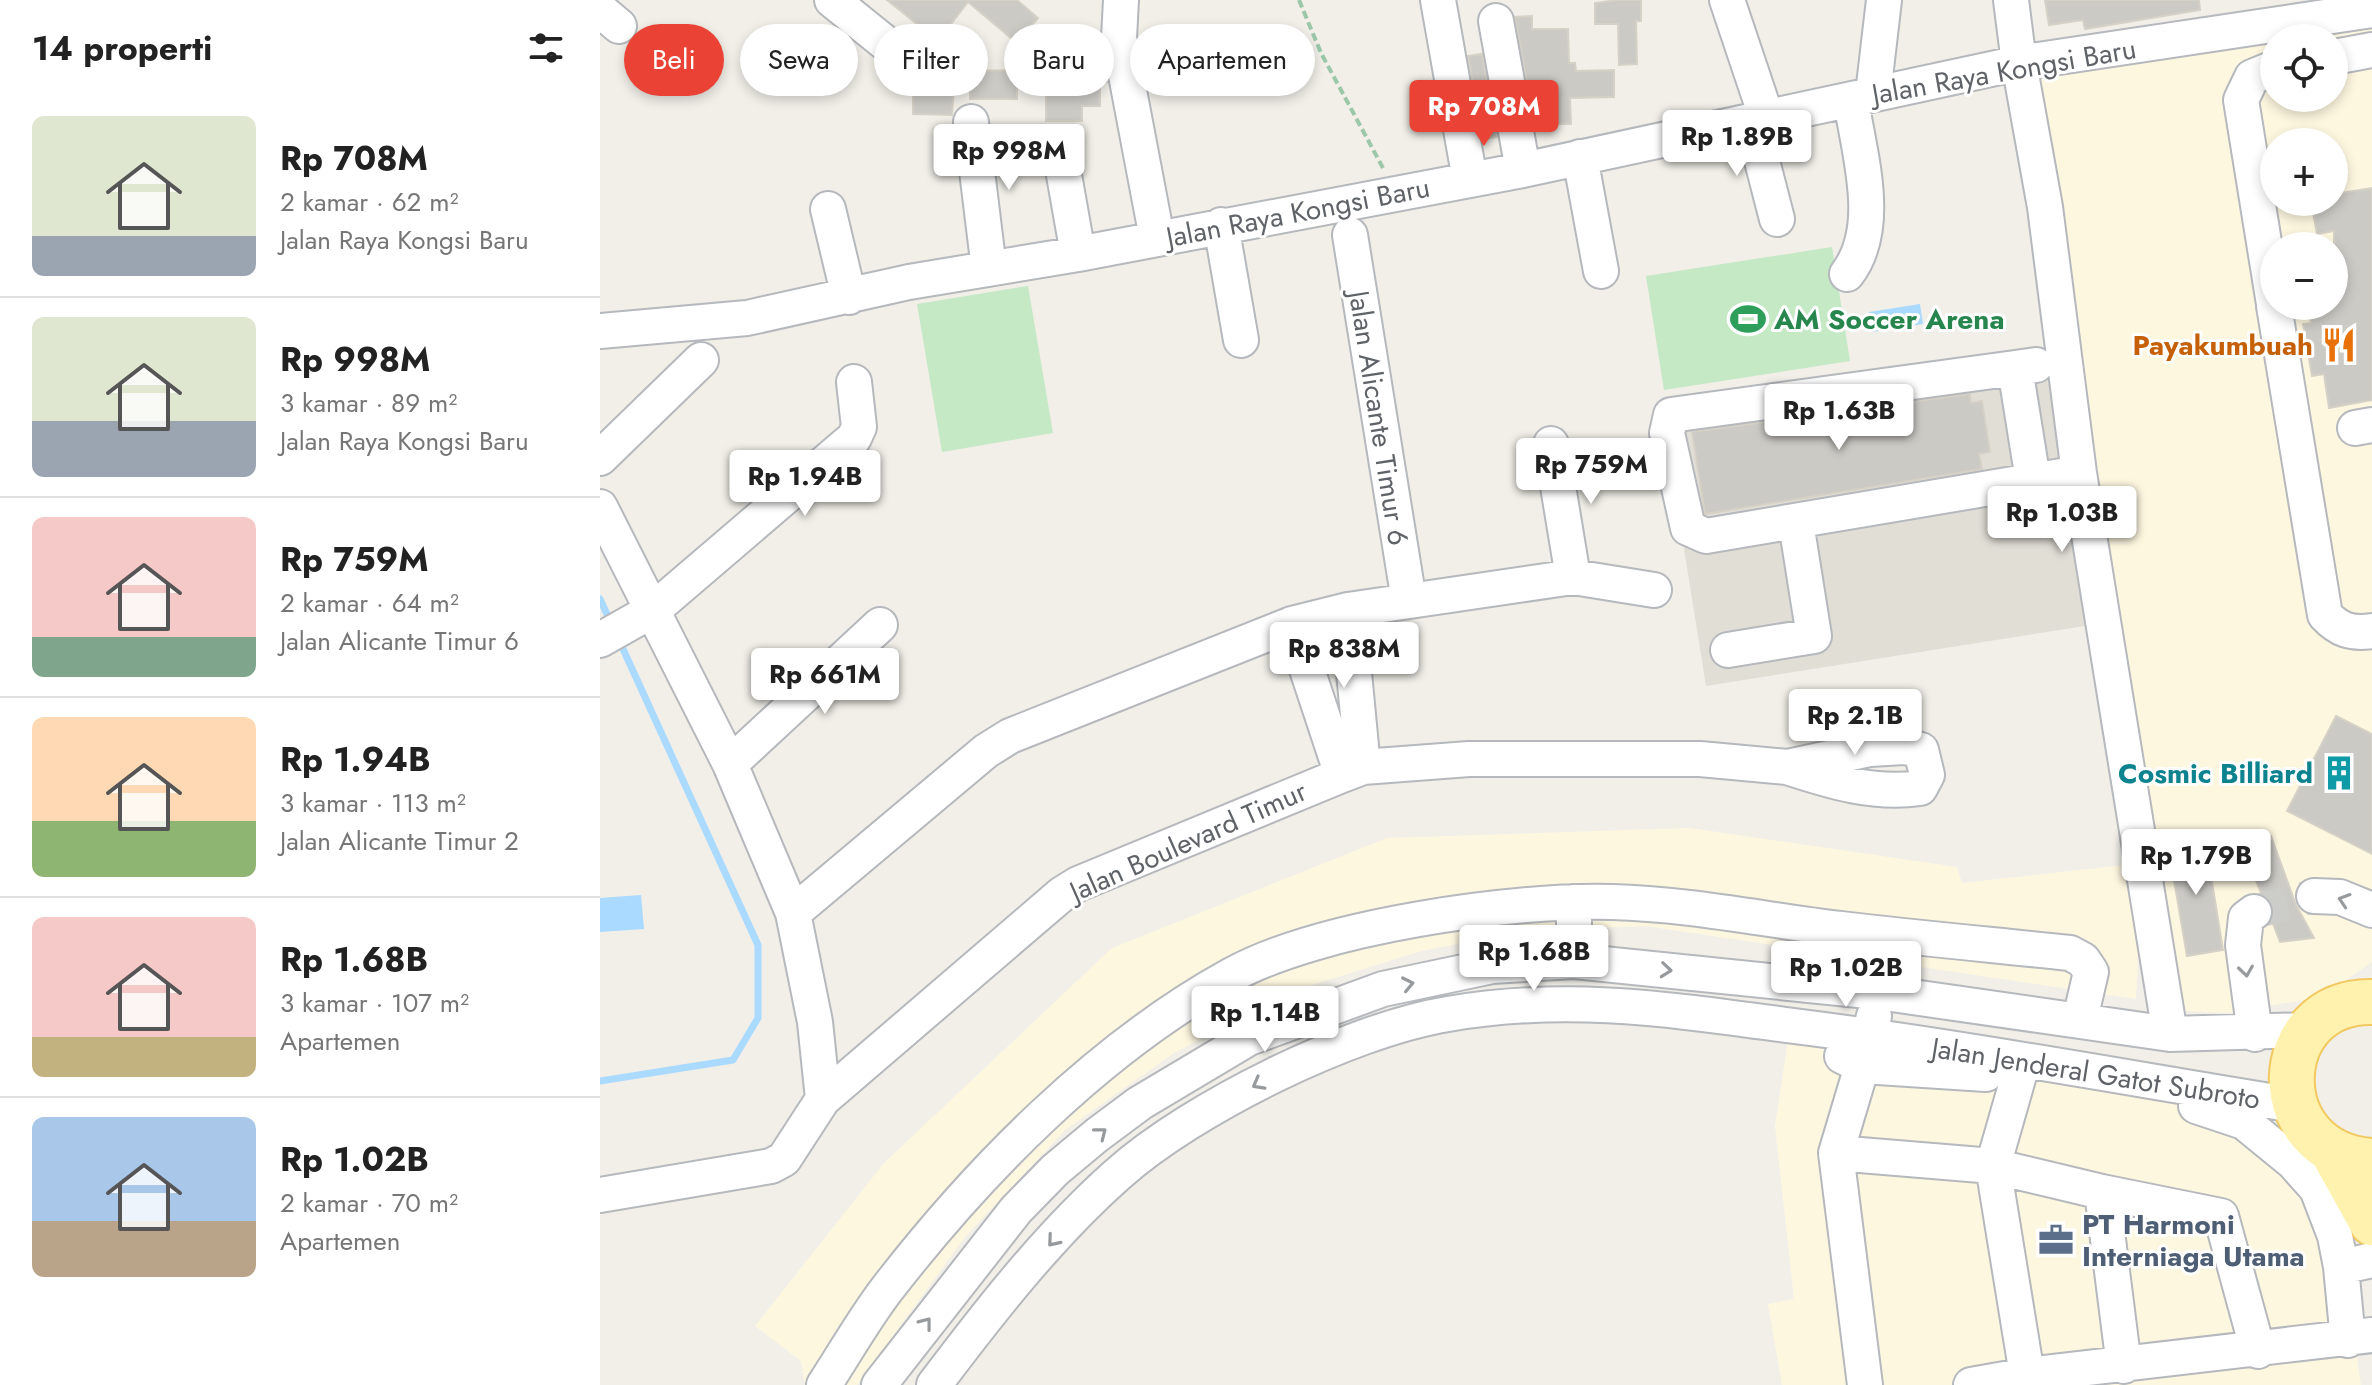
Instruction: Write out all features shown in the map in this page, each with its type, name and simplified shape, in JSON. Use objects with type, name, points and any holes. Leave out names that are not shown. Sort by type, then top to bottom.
[{"type":"main road","points":[[2369,999],[2333,1011],[2309,1030],[2292,1065],[2294,1105],[2315,1140],[2352,1156],[2372,1223]]},
{"type":"street","points":[[832,0],[874,34]]},
{"type":"street","points":[[1121,0],[1119,38],[1157,238]]},
{"type":"street","points":[[1438,0],[1470,180]]},
{"type":"street","points":[[1727,0],[1759,119],[1777,219]]},
{"type":"street","points":[[1847,274],[1861,256],[1866,201],[1862,97],[1884,0]]},
{"type":"street","points":[[2011,0],[2045,207],[2079,473],[2170,1034]]},
{"type":"street","name":"Jalan Raya Kongsi Baru","points":[[600,331],[747,318],[1396,191],[1523,170],[2019,63],[2367,7]]},
{"type":"street","points":[[1496,21],[1523,170]]},
{"type":"street","points":[[2348,54],[2372,50]]},
{"type":"street","points":[[2260,74],[2252,77],[2241,100],[2262,232]]},
{"type":"street","points":[[971,122],[989,269]]},
{"type":"street","points":[[1580,157],[1601,271]]},
{"type":"street","points":[[1064,175],[1078,254]]},
{"type":"street","points":[[828,209],[849,297]]},
{"type":"street","points":[[1221,225],[1241,340]]},
{"type":"street","name":"Jalan Alicante Timur 6","points":[[1350,235],[1409,601]]},
{"type":"street","points":[[2276,320],[2325,615],[2337,628],[2357,633],[2372,631]]},
{"type":"street","points":[[2063,360],[1671,415],[1667,433],[1688,528],[1706,536],[2079,473]]},
{"type":"street","points":[[600,458],[699,362]]},
{"type":"street","points":[[2015,368],[2033,480]]},
{"type":"street","points":[[600,640],[647,613],[854,438],[859,427],[854,382]]},
{"type":"street","points":[[1551,444],[1573,577]]},
{"type":"street","points":[[600,507],[647,613],[730,764],[793,913],[815,1022],[823,1099]]},
{"type":"street","points":[[1728,650],[1814,636],[1796,523]]},
{"type":"street","points":[[793,913],[986,751],[1010,736],[1292,624],[1348,610],[1573,577],[1654,590]]},
{"type":"street","points":[[1348,610],[1353,771]]},
{"type":"street","points":[[1292,624],[1353,771]]},
{"type":"street","points":[[730,764],[880,625]]},
{"type":"street","name":"Jalan Boulevard Timur","points":[[600,1195],[771,1166],[784,1159],[823,1099],[1078,884],[1353,771],[1469,759],[1700,759],[1787,767]]},
{"type":"street","points":[[2314,896],[2340,897],[2372,910]]},
{"type":"street","points":[[1574,902],[1574,961]]},
{"type":"street","points":[[867,1385],[831,1374],[886,1291],[971,1188],[1111,1056],[1234,973],[1321,941],[1436,917],[1574,902],[1614,902],[1739,914],[1838,929],[2070,953],[2083,960],[2091,972],[2080,1019]]},
{"type":"street","points":[[2254,912],[2246,918],[2243,945],[2255,1034]]},
{"type":"street","name":"Jalan Jenderal Gatot Subroto","points":[[879,1385],[1016,1210],[1055,1170],[1140,1103],[1249,1038],[1383,989],[1492,966],[1574,961],[1878,992],[2170,1034],[2255,1034],[2309,1030]]},
{"type":"street","points":[[1865,1385],[1836,1153],[1856,1052],[1878,992]]},
{"type":"street","name":"Jalan Jenderal Gatot Subroto","points":[[934,1385],[1064,1227],[1119,1173],[1186,1124],[1284,1070],[1388,1028],[1447,1014],[1536,1003],[1620,1003],[1856,1052],[2022,1069],[2294,1105]]},
{"type":"street","points":[[1284,1023],[1300,1065]]},
{"type":"street","points":[[1111,1056],[1140,1103]]},
{"type":"street","points":[[1971,1385],[2027,1375],[2360,1338],[2356,1264],[2335,1236],[2317,1189],[2293,1162],[2244,1122],[2181,1101],[2022,1069],[1993,1166],[2027,1375]]},
{"type":"street","points":[[1836,1153],[1993,1166],[2221,1216],[2258,1351]]},
{"type":"street","points":[[2102,1192],[2124,1366]]},
{"type":"path","points":[[1299,0],[1321,53],[1396,191]]},
{"type":"shaded area","points":[[2372,19],[2372,962],[2322,997],[2228,1013],[2182,1011],[2035,84],[2037,72],[2260,37],[2260,112],[2348,112],[2348,24],[2340,24]]},
{"type":"shaded area","points":[[2047,351],[2091,625],[1706,686],[1662,412]]},
{"type":"shaded area","points":[[1690,828],[1957,867],[1962,883],[2133,864],[2139,937],[2136,999],[1645,926],[1532,930],[1421,951],[1290,992],[1174,1053],[1065,1130],[965,1237],[857,1385],[805,1385],[801,1361],[755,1326],[884,1163],[1112,948],[1387,838]]},
{"type":"shaded area","points":[[1788,1040],[2216,1102],[2336,1226],[2361,1385],[1782,1385],[1768,1304],[1794,1299],[1775,1126]]},
{"type":"green space","name":"AM Soccer Arena","points":[[1832,247],[1850,361],[1664,390],[1646,276]]},
{"type":"green space","points":[[1028,286],[1053,433],[942,452],[917,304]]},
{"type":"water","points":[[1920,304],[1923,324],[1872,332],[1869,312]]},
{"type":"water","points":[[641,895],[644,929],[600,932],[600,898]]},
{"type":"building","points":[[887,0],[1017,0],[1038,18],[1033,24],[1004,24],[1004,32],[968,2],[951,24],[917,24]]},
{"type":"building","points":[[1641,0],[1641,21],[1636,21],[1637,64],[1619,65],[1618,24],[1595,24],[1595,3]]},
{"type":"building","points":[[2045,0],[2199,0],[2200,10],[2085,29],[2083,20],[2049,25]]},
{"type":"building","points":[[1532,16],[1532,29],[1568,29],[1569,63],[1575,63],[1576,71],[1614,70],[1614,97],[1570,98],[1571,124],[1545,124],[1545,116],[1533,116],[1515,17]]},
{"type":"building","points":[[1482,54],[1497,137],[1483,139],[1468,56]]},
{"type":"building","points":[[1004,70],[1004,96],[1017,96],[1017,99],[970,99],[970,96],[988,96],[988,71]]},
{"type":"building","points":[[913,96],[953,96],[952,115],[913,114]]},
{"type":"building","points":[[1046,96],[1100,96],[1100,106],[1082,106],[1082,121],[1046,121]]},
{"type":"building","points":[[2372,188],[2372,400],[2329,408],[2324,374],[2312,376],[2303,324],[2311,323],[2310,320],[2348,320],[2348,232],[2317,232],[2314,216],[2348,216],[2348,192]]},
{"type":"building","points":[[1970,394],[1971,403],[1982,401],[1990,452],[1979,454],[1982,469],[1705,514],[1692,432]]},
{"type":"building","name":"Cosmic Billiard","points":[[2336,716],[2372,734],[2372,854],[2287,811]]},
{"type":"building","points":[[2271,836],[2296,905],[2314,938],[2280,942],[2272,921],[2274,909],[2261,893],[2240,840]]},
{"type":"building","points":[[2205,839],[2223,950],[2187,956],[2168,845]]},
{"type":"waterway","points":[[600,599],[611,623]]},
{"type":"waterway","points":[[600,1081],[733,1060],[758,1018],[758,945],[618,638]]},
{"type":"tunnel","points":[[2254,912],[2314,896]]},
{"type":"place","name":"AM Soccer Arena","points":[[1748,319]]},
{"type":"place","name":"Payakumbuah","points":[[2339,345]]},
{"type":"place","name":"Cosmic Billiard","points":[[2339,773]]},
{"type":"place","name":"PT Harmoni Interniaga Utama","points":[[2056,1240]]}]
